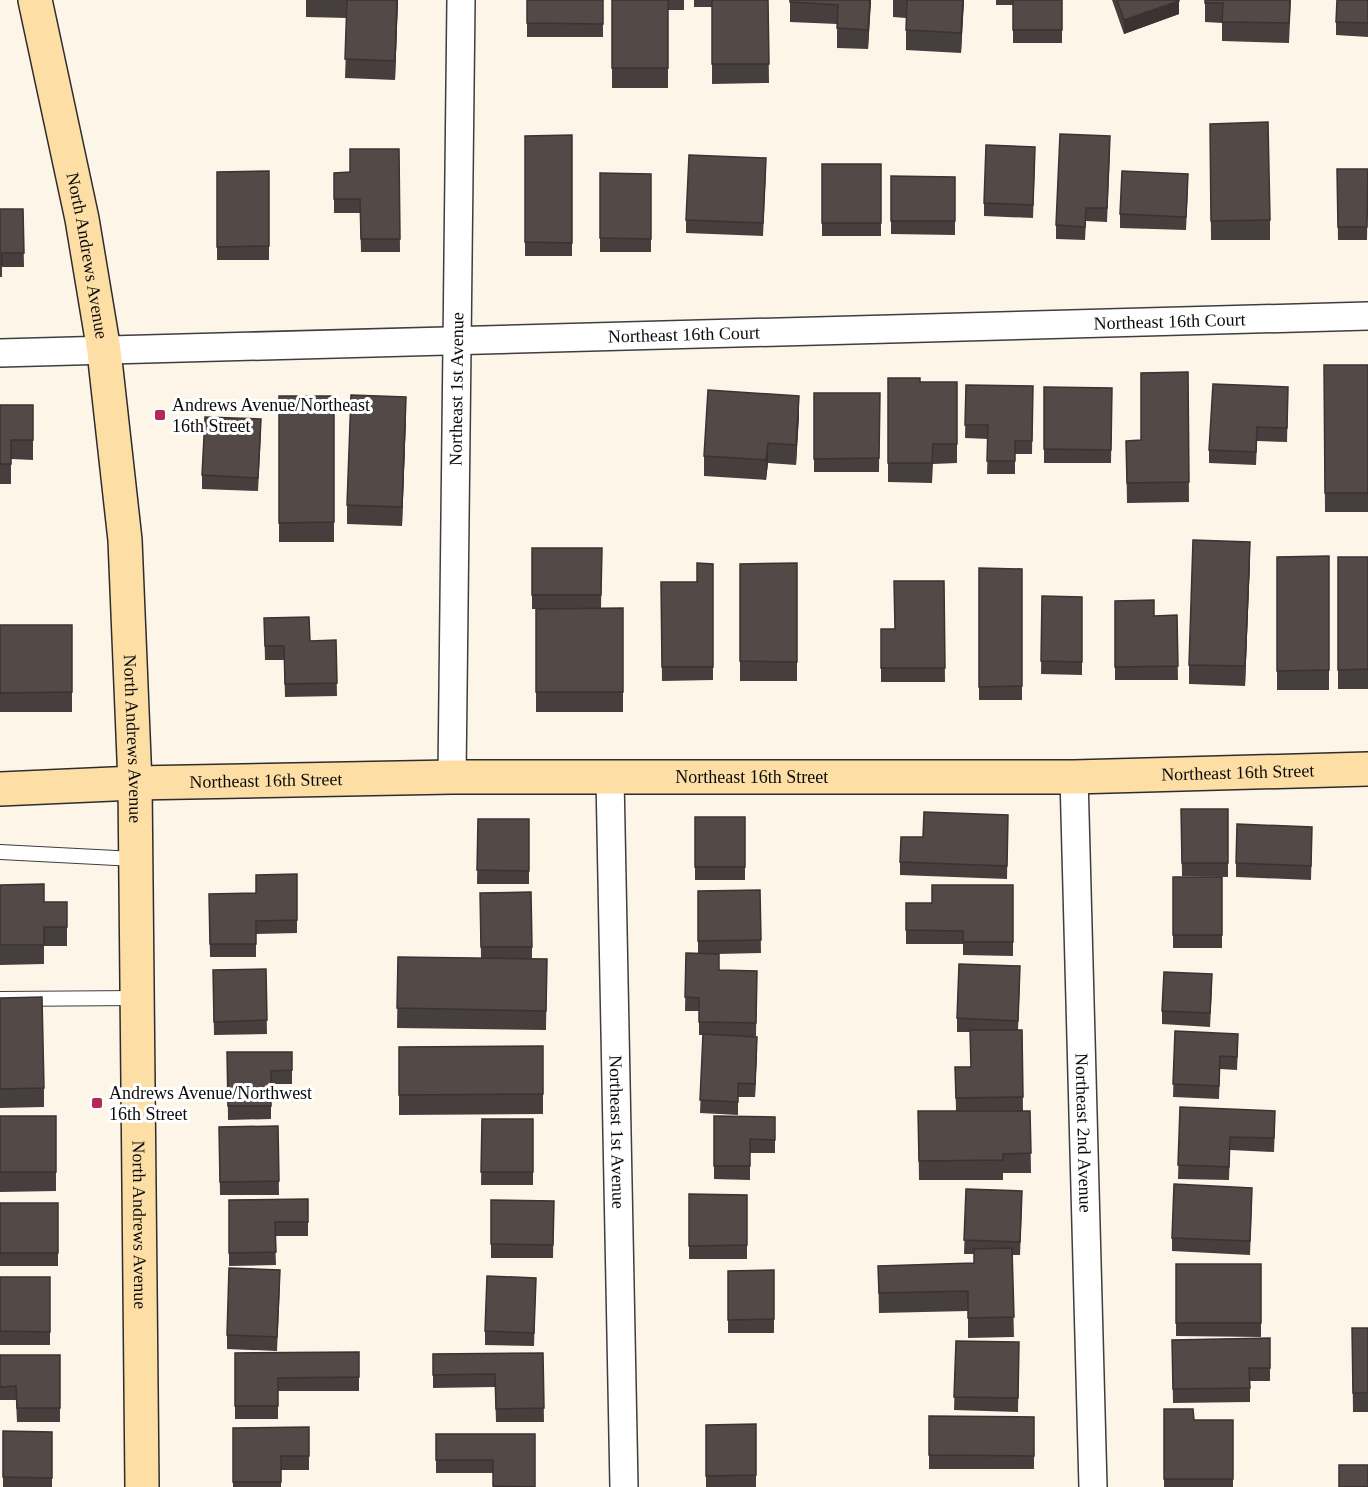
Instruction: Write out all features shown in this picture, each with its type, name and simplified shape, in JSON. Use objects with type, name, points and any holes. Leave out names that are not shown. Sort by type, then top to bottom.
[{"type":"main road","name":"North Andrews Avenue","points":[[35,0],[82,219],[104,351],[125,540],[135,783],[142,1487]]},
{"type":"main road","name":"Northeast 16th Street","points":[[0,789],[135,783],[452,777],[1074,777],[1368,769]]},
{"type":"street","name":"Northeast 1st Avenue","points":[[452,777],[462,0]]},
{"type":"street","name":"Northeast 16th Court","points":[[0,353],[1368,316]]},
{"type":"street","name":"Northeast 2nd Avenue","points":[[1074,777],[1094,1487]]},
{"type":"street","name":"Northeast 1st Avenue","points":[[610,778],[624,1487]]},
{"type":"lane","points":[[0,852],[135,859]]},
{"type":"lane","points":[[0,999],[137,998]]},
{"type":"building","points":[[347,0],[397,0],[395,61],[345,59]]},
{"type":"building","points":[[527,0],[603,0],[603,24],[527,23]]},
{"type":"building","points":[[612,0],[668,0],[668,68],[612,68]]},
{"type":"building","points":[[712,0],[768,0],[769,64],[712,64]]},
{"type":"building","points":[[790,0],[870,0],[868,30],[837,28],[838,5],[790,2]]},
{"type":"building","points":[[907,0],[963,0],[961,33],[906,30]]},
{"type":"building","points":[[1013,0],[1062,0],[1062,30],[1013,30]]},
{"type":"building","points":[[1117,0],[1179,0],[1179,1],[1124,20]]},
{"type":"building","points":[[1205,0],[1290,0],[1289,23],[1222,22],[1223,3],[1205,3]]},
{"type":"building","points":[[1337,0],[1368,0],[1368,23],[1336,22]]},
{"type":"building","points":[[1268,122],[1270,220],[1211,221],[1210,124]]},
{"type":"building","points":[[1060,134],[1110,136],[1107,208],[1086,208],[1085,227],[1056,225]]},
{"type":"building","points":[[572,135],[572,243],[525,242],[525,136]]},
{"type":"building","points":[[986,145],[1035,147],[1033,205],[984,203]]},
{"type":"building","points":[[350,149],[399,149],[400,239],[361,239],[360,199],[334,199],[334,173],[350,172]]},
{"type":"building","points":[[689,155],[766,158],[763,223],[686,220]]},
{"type":"building","points":[[822,164],[881,164],[881,223],[822,223]]},
{"type":"building","points":[[1337,169],[1368,169],[1367,227],[1338,227]]},
{"type":"building","points":[[269,171],[269,246],[217,247],[217,172]]},
{"type":"building","points":[[1122,171],[1188,174],[1186,217],[1120,214]]},
{"type":"building","points":[[600,173],[651,174],[651,239],[600,238]]},
{"type":"building","points":[[891,176],[955,177],[955,221],[891,221]]},
{"type":"building","points":[[0,209],[23,209],[24,253],[2,253],[2,264],[0,264]]},
{"type":"building","points":[[1324,365],[1368,365],[1368,493],[1325,493]]},
{"type":"building","points":[[1188,372],[1189,482],[1127,483],[1126,441],[1141,440],[1141,373]]},
{"type":"building","points":[[888,378],[920,378],[920,382],[957,382],[957,444],[933,444],[932,463],[888,463]]},
{"type":"building","points":[[1213,384],[1288,387],[1287,428],[1257,427],[1256,452],[1209,450]]},
{"type":"building","points":[[966,385],[1033,386],[1032,441],[1015,441],[1015,461],[987,461],[988,425],[965,425]]},
{"type":"building","points":[[1044,387],[1112,388],[1111,450],[1044,449]]},
{"type":"building","points":[[708,390],[799,396],[796,445],[768,443],[766,460],[704,456]]},
{"type":"building","points":[[814,393],[880,393],[879,458],[814,459]]},
{"type":"building","points":[[351,395],[406,397],[402,507],[347,505]]},
{"type":"building","points":[[279,396],[334,396],[334,522],[279,523]]},
{"type":"building","points":[[0,405],[33,405],[33,440],[11,440],[11,464],[0,464]]},
{"type":"building","points":[[205,417],[261,419],[258,478],[202,475]]},
{"type":"building","points":[[1193,540],[1250,542],[1245,666],[1189,665]]},
{"type":"building","points":[[532,548],[602,548],[601,595],[532,595]]},
{"type":"building","points":[[1329,556],[1329,670],[1277,671],[1277,557]]},
{"type":"building","points":[[1338,557],[1368,557],[1368,669],[1338,670]]},
{"type":"building","points":[[697,563],[713,564],[713,667],[662,667],[661,582],[697,582]]},
{"type":"building","points":[[797,563],[797,662],[740,661],[740,564]]},
{"type":"building","points":[[979,568],[1022,569],[1022,686],[979,687]]},
{"type":"building","points":[[894,581],[944,581],[945,668],[881,668],[881,629],[895,629]]},
{"type":"building","points":[[1042,596],[1082,597],[1082,662],[1041,661]]},
{"type":"building","points":[[1154,600],[1154,616],[1177,615],[1178,666],[1115,667],[1115,601]]},
{"type":"building","points":[[623,608],[623,692],[536,692],[536,609]]},
{"type":"building","points":[[309,617],[310,641],[336,640],[337,683],[285,684],[284,646],[265,646],[264,618]]},
{"type":"building","points":[[0,625],[72,625],[72,692],[0,693]]},
{"type":"building","points":[[1181,809],[1228,809],[1228,863],[1182,863]]},
{"type":"building","points":[[924,812],[1008,815],[1007,866],[900,862],[901,837],[923,837]]},
{"type":"building","points":[[695,817],[745,817],[745,867],[695,867]]},
{"type":"building","points":[[478,819],[529,819],[529,871],[477,870]]},
{"type":"building","points":[[1237,824],[1312,827],[1311,866],[1236,863]]},
{"type":"building","points":[[297,874],[297,920],[256,921],[256,944],[210,944],[209,894],[256,893],[256,875]]},
{"type":"building","points":[[1173,877],[1222,877],[1222,935],[1173,935]]},
{"type":"building","points":[[44,884],[44,902],[67,902],[67,927],[44,927],[44,945],[0,945],[0,885]]},
{"type":"building","points":[[932,885],[1013,885],[1013,942],[963,942],[963,931],[906,930],[906,903],[932,903]]},
{"type":"building","points":[[760,890],[761,940],[698,941],[698,891]]},
{"type":"building","points":[[531,892],[532,947],[481,947],[480,893]]},
{"type":"building","points":[[686,953],[719,954],[719,970],[757,971],[756,1023],[699,1022],[699,998],[685,997]]},
{"type":"building","points":[[398,957],[547,959],[546,1011],[397,1008]]},
{"type":"building","points":[[959,964],[1020,966],[1018,1021],[957,1018]]},
{"type":"building","points":[[266,969],[267,1020],[214,1022],[213,970]]},
{"type":"building","points":[[1164,972],[1212,974],[1210,1013],[1162,1011]]},
{"type":"building","points":[[42,997],[44,1088],[0,1089],[0,998]]},
{"type":"building","points":[[970,1030],[1022,1030],[1023,1097],[956,1098],[955,1067],[971,1067]]},
{"type":"building","points":[[1175,1031],[1238,1034],[1237,1057],[1220,1056],[1219,1086],[1173,1084]]},
{"type":"building","points":[[703,1034],[757,1037],[755,1084],[738,1083],[738,1102],[700,1100]]},
{"type":"building","points":[[543,1046],[543,1094],[399,1095],[399,1047]]},
{"type":"building","points":[[227,1052],[292,1052],[292,1070],[271,1071],[271,1106],[228,1106]]},
{"type":"building","points":[[1180,1107],[1275,1111],[1274,1138],[1230,1137],[1229,1167],[1178,1165]]},
{"type":"building","points":[[918,1111],[1030,1111],[1031,1153],[1003,1154],[1003,1160],[919,1161]]},
{"type":"building","points":[[0,1116],[56,1116],[56,1172],[0,1172]]},
{"type":"building","points":[[714,1116],[775,1117],[775,1140],[750,1139],[750,1166],[714,1166]]},
{"type":"building","points":[[482,1119],[533,1119],[533,1172],[481,1172]]},
{"type":"building","points":[[278,1126],[279,1181],[220,1182],[219,1127]]},
{"type":"building","points":[[1174,1184],[1252,1188],[1250,1241],[1172,1238]]},
{"type":"building","points":[[966,1189],[1022,1191],[1020,1242],[964,1240]]},
{"type":"building","points":[[689,1194],[747,1195],[747,1245],[689,1246]]},
{"type":"building","points":[[308,1199],[308,1222],[275,1222],[276,1252],[229,1253],[229,1200]]},
{"type":"building","points":[[491,1200],[554,1201],[553,1245],[491,1244]]},
{"type":"building","points":[[0,1203],[58,1203],[58,1253],[0,1253]]},
{"type":"building","points":[[1012,1248],[1014,1317],[968,1318],[968,1291],[879,1293],[878,1266],[974,1263],[974,1249]]},
{"type":"building","points":[[1176,1264],[1261,1264],[1261,1323],[1176,1323]]},
{"type":"building","points":[[229,1268],[280,1270],[277,1337],[227,1335]]},
{"type":"building","points":[[774,1270],[774,1319],[728,1320],[728,1271]]},
{"type":"building","points":[[487,1276],[536,1278],[534,1333],[485,1331]]},
{"type":"building","points":[[0,1277],[50,1277],[50,1332],[0,1331]]},
{"type":"building","points":[[1352,1328],[1368,1328],[1368,1393],[1353,1393]]},
{"type":"building","points":[[1270,1338],[1270,1368],[1249,1368],[1250,1388],[1173,1389],[1172,1340]]},
{"type":"building","points":[[956,1341],[1019,1342],[1018,1398],[954,1397]]},
{"type":"building","points":[[359,1352],[359,1377],[278,1378],[278,1406],[235,1406],[235,1353]]},
{"type":"building","points":[[543,1353],[544,1408],[496,1409],[495,1374],[433,1375],[433,1354]]},
{"type":"building","points":[[0,1355],[60,1355],[60,1408],[17,1408],[16,1386],[0,1387]]},
{"type":"building","points":[[1164,1409],[1193,1409],[1194,1420],[1233,1420],[1233,1479],[1164,1479]]},
{"type":"building","points":[[929,1416],[1034,1417],[1034,1456],[929,1455]]},
{"type":"building","points":[[756,1424],[756,1475],[706,1476],[706,1425]]},
{"type":"building","points":[[309,1427],[309,1456],[281,1456],[281,1482],[233,1482],[233,1428]]},
{"type":"building","points":[[3,1431],[52,1432],[52,1478],[3,1477]]},
{"type":"building","points":[[436,1434],[535,1434],[535,1487],[493,1486],[493,1460],[436,1460]]},
{"type":"building","points":[[1339,1465],[1368,1465],[1368,1487],[1339,1487]]},
{"type":"place","name":"Andrews Avenue/Northeast 16th Street","points":[[160,415]]},
{"type":"place","name":"Andrews Avenue/Northwest 16th Street","points":[[97,1103]]}]
